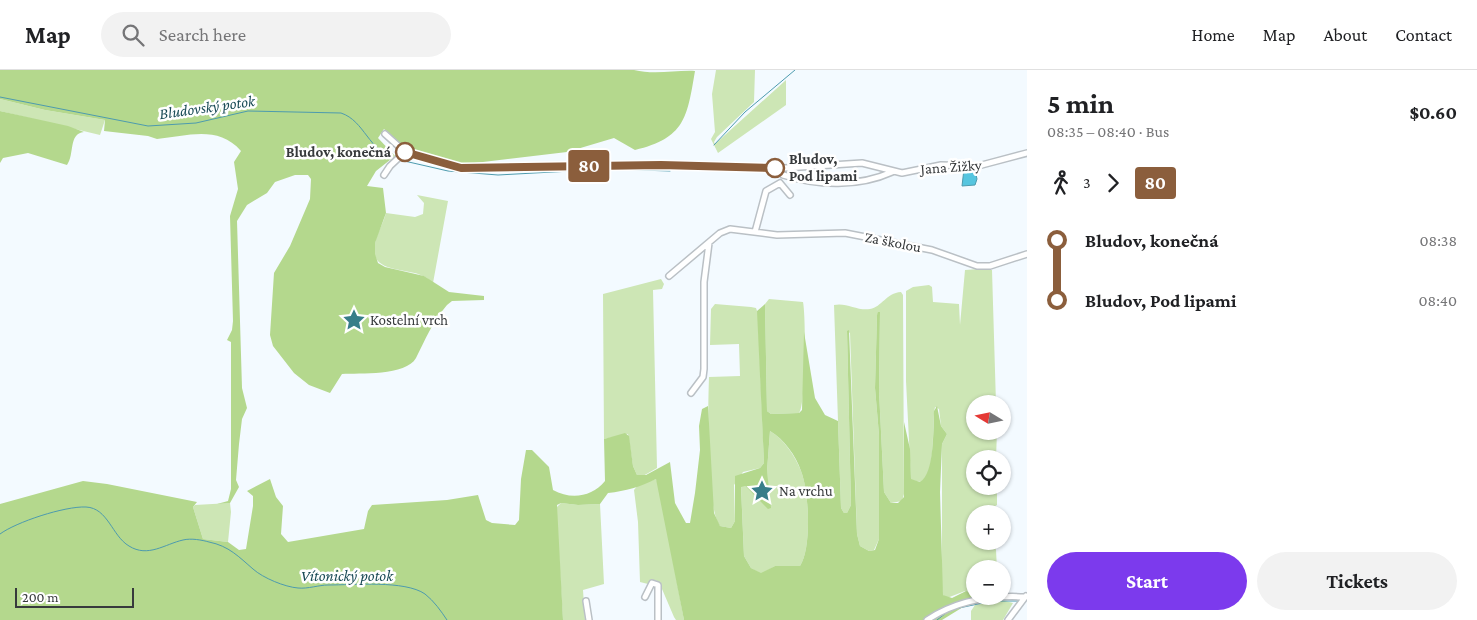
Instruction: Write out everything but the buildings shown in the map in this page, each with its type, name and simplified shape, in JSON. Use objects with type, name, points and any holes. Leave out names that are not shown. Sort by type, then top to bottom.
[{"type":"street","points":[[384,176],[390,166],[405,152],[385,134]]},
{"type":"street","name":"Jana Žižky","points":[[405,152],[461,168],[689,166],[785,168],[862,163],[892,172],[941,165],[978,166],[1027,153]]},
{"type":"street","points":[[756,232],[766,191],[780,184],[785,168]]},
{"type":"street","points":[[783,175],[806,182],[842,183],[879,178],[892,172]]},
{"type":"street","points":[[780,184],[790,195]]},
{"type":"street","name":"Za školou","points":[[669,276],[725,229],[777,235],[845,233],[932,250],[977,266],[990,266],[1027,254]]},
{"type":"street","points":[[691,394],[703,377],[704,369],[704,282],[709,242]]},
{"type":"street","points":[[646,597],[649,586],[652,584],[658,585],[658,620]]},
{"type":"street","points":[[927,620],[949,607],[993,598],[1024,599]]},
{"type":"street","points":[[1008,620],[1024,599]]},
{"type":"street","points":[[586,601],[589,620]]},
{"type":"green space","points":[[0,70],[695,71],[686,113],[681,124],[664,139],[635,150],[614,138],[567,152],[458,165],[406,150],[384,129],[378,138],[395,156],[376,171],[367,186],[383,188],[386,213],[375,243],[375,254],[378,263],[385,267],[424,276],[449,292],[484,296],[484,300],[452,301],[447,305],[433,324],[411,364],[393,371],[342,374],[330,393],[309,385],[294,373],[273,346],[270,335],[274,273],[290,246],[310,199],[311,179],[308,175],[295,175],[275,182],[267,193],[247,205],[237,221],[242,388],[247,408],[242,419],[239,444],[236,480],[239,487],[230,503],[217,504],[228,501],[231,489],[231,342],[227,340],[232,330],[233,321],[230,216],[238,189],[234,162],[241,151],[223,138],[212,135],[202,134],[157,139],[148,136],[104,131],[105,120],[45,110],[0,99]]},
{"type":"green space","points":[[716,70],[755,70],[754,102],[717,137],[714,142],[715,144],[786,80],[786,105],[718,153],[711,139],[715,132],[712,94]]},
{"type":"green space","points":[[0,99],[45,110],[105,120],[100,135],[0,111]]},
{"type":"green space","points":[[0,111],[68,126],[84,132],[76,136],[67,165],[28,153],[3,158],[0,163]]},
{"type":"green space","points":[[417,195],[448,201],[433,283],[426,277],[416,273],[383,265],[377,260],[374,253],[376,239],[386,213],[415,217],[423,214],[424,203]]},
{"type":"green space","points":[[965,270],[992,270],[996,395],[966,395],[966,440],[997,440],[996,450],[966,450],[966,495],[997,495],[997,505],[966,505],[966,550],[996,550],[997,560],[966,560],[966,591],[947,598],[943,595],[942,588],[942,444],[947,434],[941,426],[939,409],[935,407],[929,469],[926,477],[921,482],[911,480],[906,381],[906,291],[913,287],[929,285],[932,287],[933,302],[959,304],[960,325]]},
{"type":"green space","points":[[661,279],[664,284],[662,289],[653,290],[657,468],[643,476],[637,475],[633,466],[628,434],[604,439],[603,294]]},
{"type":"green space","points":[[901,292],[903,295],[904,494],[902,501],[891,503],[884,492],[879,391],[880,312],[877,315],[875,388],[879,435],[879,539],[874,550],[869,551],[860,546],[857,534],[850,333],[847,331],[851,505],[847,513],[844,513],[841,508],[834,305],[870,309],[878,306],[892,295]]},
{"type":"green space","points":[[769,299],[803,302],[804,378],[799,413],[771,414],[767,411],[765,304]]},
{"type":"green space","points":[[715,304],[756,308],[758,314],[764,463],[760,468],[743,472],[734,485],[735,521],[731,528],[720,526],[715,516],[712,499],[709,455],[709,377],[740,376],[739,344],[710,345],[711,309]]},
{"type":"green space","points":[[765,304],[767,411],[771,414],[799,413],[802,410],[804,332],[815,398],[825,415],[838,421],[841,508],[844,513],[847,513],[851,505],[847,331],[849,330],[857,534],[860,546],[869,551],[875,550],[879,539],[879,435],[875,388],[877,315],[880,312],[879,391],[884,492],[891,503],[898,503],[904,497],[904,422],[910,449],[911,479],[920,482],[925,477],[931,460],[934,411],[937,406],[941,426],[947,434],[942,444],[940,492],[943,595],[952,598],[966,591],[966,605],[942,620],[684,620],[656,479],[633,488],[608,493],[600,504],[578,505],[561,503],[557,505],[563,620],[0,620],[0,504],[83,481],[197,502],[193,507],[203,539],[228,542],[239,550],[246,549],[253,506],[253,496],[247,491],[270,479],[276,497],[283,506],[281,534],[288,542],[364,529],[368,511],[372,505],[447,500],[478,495],[486,520],[492,523],[515,525],[519,520],[521,479],[526,450],[532,450],[549,467],[553,490],[574,496],[588,494],[605,481],[604,439],[625,433],[629,436],[633,466],[637,475],[646,475],[670,462],[675,503],[686,523],[690,523],[700,450],[699,426],[702,409],[708,406],[714,513],[720,526],[731,528],[735,521],[735,476],[760,468],[764,463],[757,311]],"holes":[[[770,431],[789,448],[804,480],[808,533],[804,558],[800,566],[775,566],[761,573],[751,568],[744,556],[741,487],[745,486],[768,509],[771,508],[767,471]]]},
{"type":"green space","points":[[770,431],[789,448],[801,471],[806,492],[808,533],[804,558],[800,566],[775,566],[761,574],[751,568],[744,556],[741,486],[745,486],[768,508],[767,471]]},
{"type":"green space","points":[[656,479],[659,485],[684,620],[676,620],[674,617],[659,582],[655,580],[648,584],[640,582],[638,522],[634,490],[638,485]]},
{"type":"green space","points":[[230,503],[228,542],[203,539],[193,507],[195,505]]},
{"type":"green space","points":[[561,503],[578,505],[600,504],[604,584],[583,590],[585,620],[563,620],[556,508]]},
{"type":"green space","points":[[1011,602],[1013,603],[1003,620],[971,620],[971,611],[975,605],[1011,605]]},
{"type":"water","points":[[964,169],[975,170],[977,179],[975,185],[962,186]]},
{"type":"waterway","name":"Bludovský potok","points":[[714,145],[745,112],[795,70]]},
{"type":"waterway","name":"Bludovský potok","points":[[0,97],[148,126],[196,123],[248,111],[341,113],[356,122],[379,150],[396,159]]},
{"type":"waterway","name":"Bludovský potok","points":[[400,160],[448,171],[498,175],[608,169],[670,171]]},
{"type":"waterway","name":"Vítonický potok","points":[[0,534],[7,529],[41,516],[66,509],[86,507],[100,512],[118,536],[129,546],[136,549],[143,551],[156,549],[186,539],[206,541],[228,549],[268,579],[293,587],[378,584],[416,590],[425,594],[447,620]]},
{"type":"waterway","name":"Vítonický potok","points":[[959,608],[992,601],[1019,601]]},
{"type":"waterway","name":"Vítonický potok","points":[[937,620],[946,613]]},
{"type":"bus line","name":"80","points":[[405,152],[438,163],[461,168],[481,169],[661,165],[775,168]]},
{"type":"place","name":"Bludov, konečná","points":[[405,152]]},
{"type":"place","name":"Bludov, Pod lipami","points":[[775,168]]},
{"type":"place","name":"Kostelní vrch","points":[[354,320]]},
{"type":"place","name":"Na vrchu","points":[[762,491]]}]
